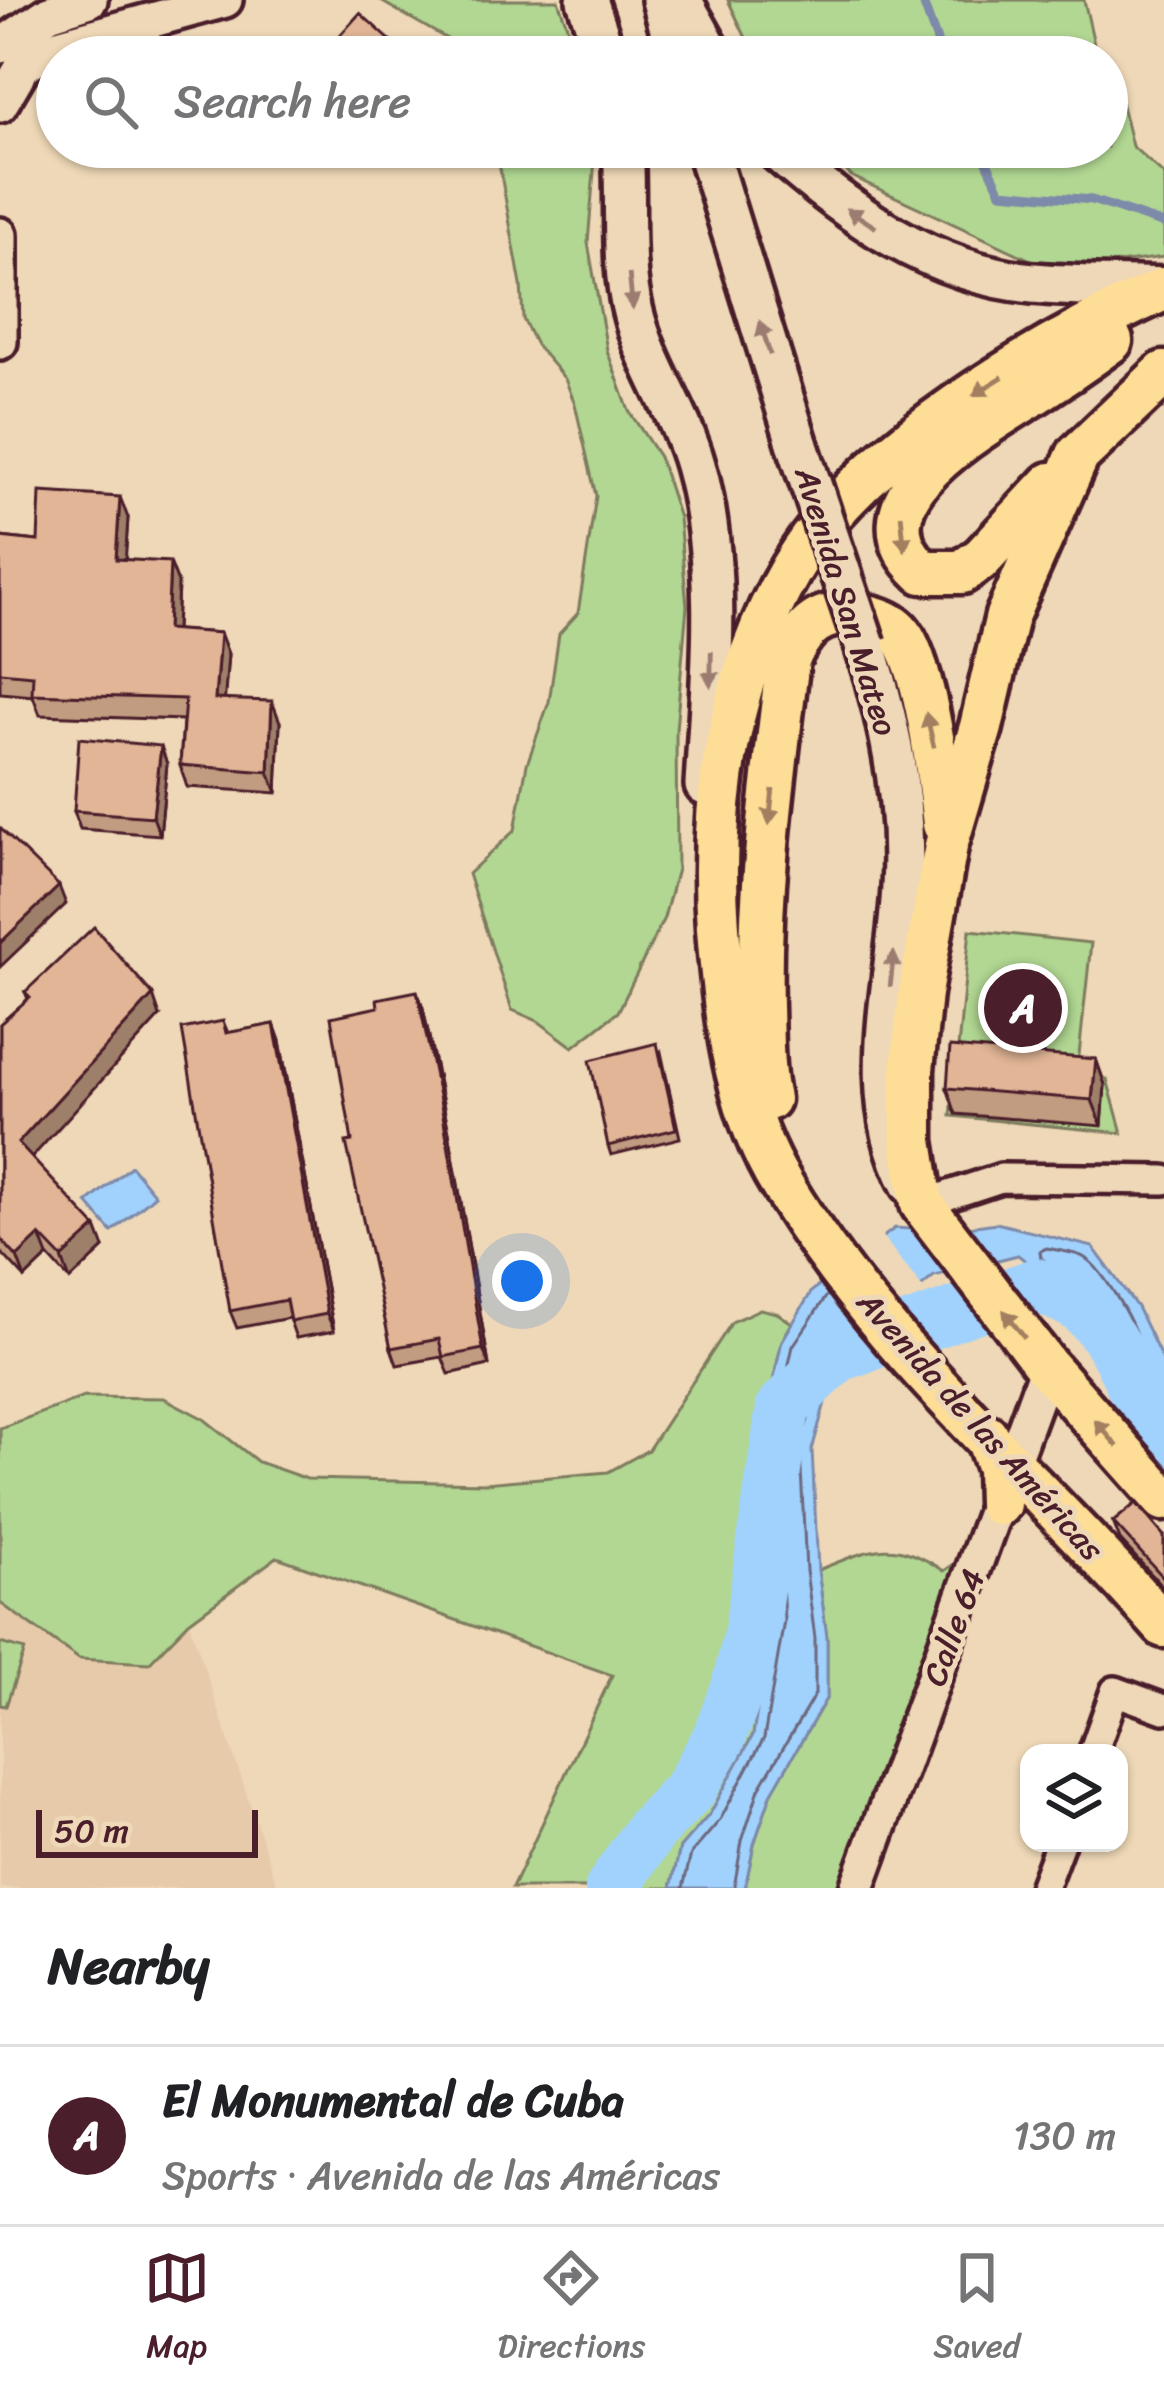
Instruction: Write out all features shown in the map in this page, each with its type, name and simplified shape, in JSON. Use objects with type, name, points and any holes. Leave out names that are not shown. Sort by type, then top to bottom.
[{"type":"main road","points":[[587,0],[599,36]]},
{"type":"main road","points":[[662,0],[672,36]]},
{"type":"main road","points":[[681,0],[701,36]]},
{"type":"main road","points":[[624,168],[631,305],[642,346],[694,463],[705,518],[711,684],[697,903],[710,1007],[746,1107]]},
{"type":"main road","name":"Avenida San Mateo","points":[[712,168],[885,707],[902,808],[902,890],[887,1047],[889,1128],[896,1156],[922,1204]]},
{"type":"main road","points":[[797,168],[835,202],[903,245],[963,268],[1030,283],[1164,289]]},
{"type":"main road","points":[[1164,289],[1138,322],[953,446],[928,470],[902,511],[901,544],[907,557],[923,572],[962,572],[982,559],[1078,455],[1164,373]]},
{"type":"main road","name":"Avenida de las Américas","points":[[1164,289],[1105,316],[950,410],[838,508],[792,568],[758,640],[733,716],[718,794],[714,874],[725,1007],[746,1107],[772,1168],[832,1258],[901,1347],[1164,1626]]},
{"type":"main road","points":[[1078,455],[1007,616],[946,846],[920,993],[912,1070],[912,1141],[922,1204],[1048,1366],[1164,1499]]},
{"type":"main road","points":[[795,1205],[764,1079],[761,953],[764,871],[788,659],[800,634],[812,623],[848,613],[880,620],[899,631],[911,656],[931,733],[946,846]]},
{"type":"main road","points":[[1000,1449],[999,1504],[1022,1490],[1046,1498]]},
{"type":"street","points":[[0,46],[49,14],[90,0]]},
{"type":"street","points":[[94,36],[225,0]]},
{"type":"street","points":[[0,105],[23,66],[36,58]]},
{"type":"street","points":[[0,235],[0,342]]},
{"type":"street","points":[[922,1204],[1001,1178],[1164,1180]]},
{"type":"street","points":[[1000,1449],[1048,1366]]},
{"type":"street","name":"Calle 64","points":[[857,1888],[999,1504]]},
{"type":"street","points":[[1096,1744],[1115,1691],[1164,1709]]},
{"type":"street","points":[[1043,1888],[1057,1852]]},
{"type":"shaded area","points":[[0,1603],[79,1659],[149,1663],[189,1622],[278,1888],[0,1888]]},
{"type":"green space","points":[[379,0],[558,0],[571,36],[442,36]]},
{"type":"green space","points":[[728,0],[1084,0],[1092,36],[745,36]]},
{"type":"green space","points":[[1128,130],[1132,146],[1164,175],[1164,257],[1104,265],[1033,261],[851,176],[844,168],[1128,168]]},
{"type":"green space","points":[[500,168],[594,168],[588,243],[607,350],[629,411],[659,457],[679,518],[687,606],[676,730],[677,869],[664,918],[618,1012],[573,1047],[538,1021],[512,1010],[468,874],[515,830],[527,764],[549,702],[559,634],[578,613],[596,496],[575,404],[565,379],[536,345],[523,319]]},
{"type":"green space","points":[[970,930],[1091,943],[1077,1074],[1107,1079],[1122,1133],[951,1116]]},
{"type":"green space","points":[[760,1309],[792,1323],[782,1341],[758,1450],[772,1621],[753,1735],[710,1814],[680,1848],[671,1888],[512,1888],[612,1675],[277,1557],[189,1622],[149,1663],[79,1659],[0,1603],[0,1428],[84,1397],[164,1398],[204,1419],[258,1462],[307,1479],[485,1483],[608,1472],[648,1450],[732,1322]]},
{"type":"green space","points":[[983,1544],[857,1888],[745,1888],[771,1794],[827,1697],[827,1637],[818,1570],[868,1552],[896,1550],[944,1571]]},
{"type":"green space","points":[[0,1643],[25,1650],[6,1706],[0,1705]]},
{"type":"water","points":[[131,1166],[155,1195],[112,1232],[87,1203]]},
{"type":"water","points":[[996,1223],[1093,1247],[1137,1307],[1164,1363],[1164,1440],[1143,1415],[1123,1358],[1085,1308],[1018,1255],[934,1276],[838,1355],[812,1450],[818,1570],[827,1637],[827,1697],[771,1794],[745,1888],[671,1888],[680,1848],[710,1814],[753,1735],[772,1621],[758,1450],[782,1341],[812,1291],[895,1228],[941,1231]]},
{"type":"pier","points":[[879,1232],[925,1291],[902,1310],[856,1250]]},
{"type":"building","points":[[360,13],[385,36],[339,36]]},
{"type":"building","points":[[40,492],[120,497],[116,559],[170,562],[167,629],[220,633],[215,699],[272,701],[269,772],[180,765],[185,699],[32,694],[33,675],[0,672],[0,537],[38,541]]},
{"type":"building","points":[[79,738],[161,746],[153,817],[74,811]]},
{"type":"building","points":[[0,828],[59,886],[0,943]]},
{"type":"building","points":[[94,927],[153,995],[18,1143],[96,1227],[62,1258],[40,1235],[17,1257],[0,1238],[0,1024],[30,997],[25,992]]},
{"type":"building","points":[[417,991],[483,1349],[443,1357],[439,1339],[391,1348],[346,1142],[352,1141],[331,1017],[378,1007],[377,999]]},
{"type":"building","points":[[223,1021],[226,1033],[274,1024],[327,1314],[290,1321],[286,1300],[230,1311],[182,1029]]},
{"type":"building","points":[[657,1043],[676,1129],[608,1146],[590,1060]]},
{"type":"building","points":[[950,1047],[1096,1059],[1092,1100],[947,1088]]},
{"type":"building","points":[[1136,1503],[1164,1536],[1164,1578],[1113,1522]]},
{"type":"waterway","points":[[922,0],[935,36]]},
{"type":"waterway","points":[[990,168],[1001,192],[1092,200],[1164,224]]},
{"type":"waterway","points":[[612,1888],[651,1830],[690,1789],[718,1740],[738,1688],[751,1631],[783,1407],[838,1355],[1036,1285],[1075,1303],[1099,1326],[1121,1359],[1164,1449]]},
{"type":"place","name":"El Monumental de Cuba","points":[[1023,1008]]}]
